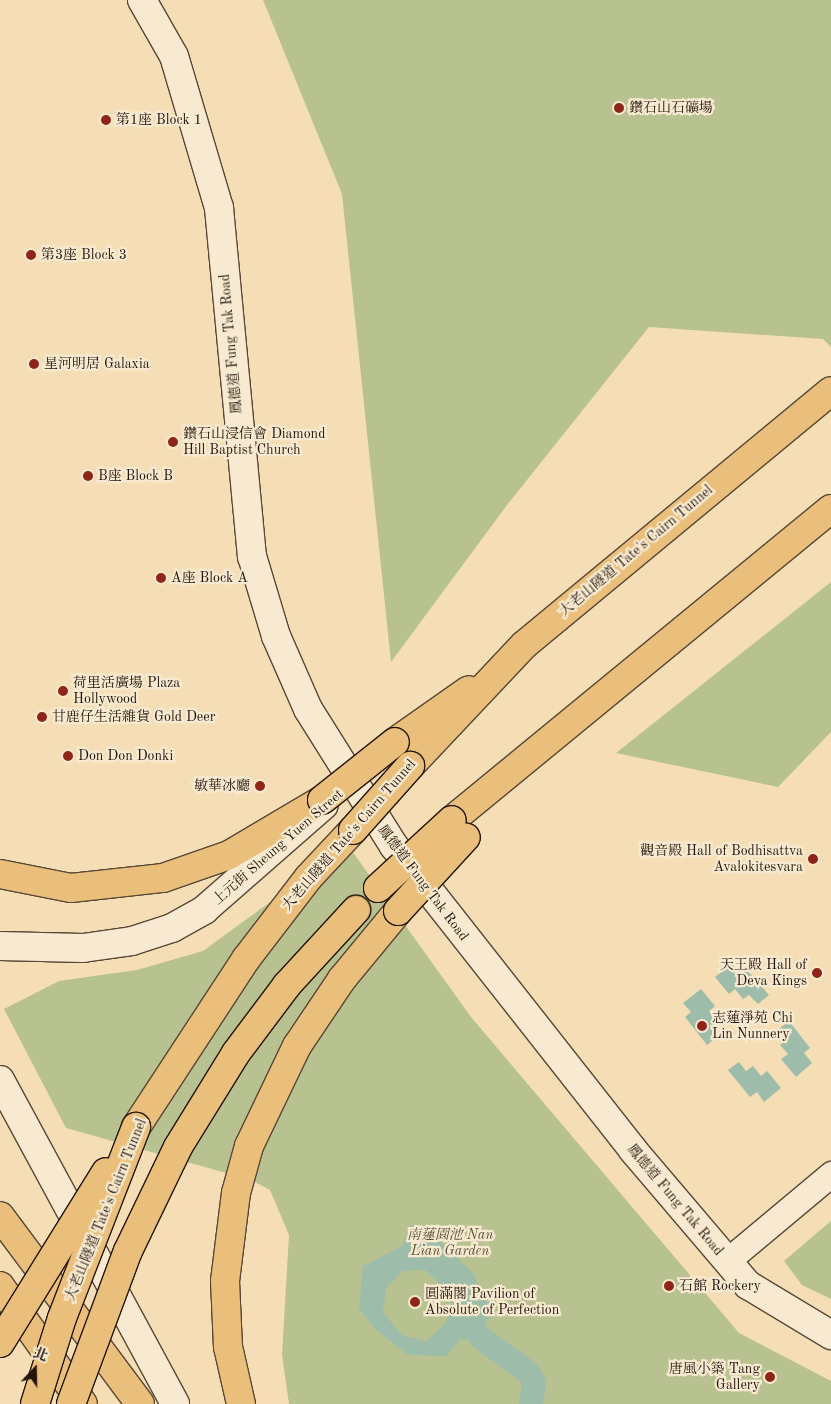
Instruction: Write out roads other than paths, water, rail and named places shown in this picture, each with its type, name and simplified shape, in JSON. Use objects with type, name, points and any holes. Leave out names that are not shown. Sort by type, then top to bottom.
[{"type":"highway","name":"大老山隧道 Tate's Cairn Tunnel","points":[[35,1404],[62,1318],[136,1127],[280,914],[488,679],[831,391]]},
{"type":"highway","points":[[241,1404],[228,1347],[225,1281],[242,1172],[282,1072],[348,971],[459,829],[512,768],[831,509]]},
{"type":"highway","points":[[0,874],[58,887],[94,888],[135,884],[204,866],[312,807],[424,717],[488,679]]},
{"type":"highway","points":[[71,1404],[128,1251],[178,1147],[236,1053],[321,946],[459,829]]},
{"type":"highway","points":[[0,1343],[136,1127]]},
{"type":"highway","points":[[0,1216],[140,1404]]},
{"type":"highway","points":[[0,1286],[83,1404]]},
{"type":"main road","name":"鳳德道 Fung Tak Road","points":[[142,0],[174,56],[219,208],[252,556],[276,636],[305,701],[353,783],[394,846],[511,1000],[727,1262],[748,1285],[780,1308],[831,1335]]},
{"type":"main road","name":"上元街 Sheung Yuen Street","points":[[0,946],[82,948],[132,941],[172,928],[204,910],[353,783]]},
{"type":"main road","points":[[0,1080],[175,1404]]},
{"type":"street","points":[[727,1262],[831,1174]]},
{"type":"waterway","points":[[481,1338],[529,1373],[534,1383],[531,1404]]},
{"type":"place","name":"鑽石山石礦場","points":[[619,108]]},
{"type":"place","name":"第1座 Block 1","points":[[106,120]]},
{"type":"place","name":"第3座 Block 3","points":[[31,255]]},
{"type":"place","name":"星河明居 Galaxia","points":[[34,364]]},
{"type":"place","name":"鑽石山浸信會 Diamond Hill Baptist Church","points":[[173,442]]},
{"type":"place","name":"B座 Block B","points":[[88,476]]},
{"type":"place","name":"A座 Block A","points":[[161,578]]},
{"type":"place","name":"荷里活廣場 Plaza Hollywood","points":[[63,691]]},
{"type":"place","name":"甘鹿仔生活雜貨 Gold Deer","points":[[42,717]]},
{"type":"place","name":"Don Don Donki","points":[[68,756]]},
{"type":"place","name":"敏華冰廳","points":[[260,786]]},
{"type":"place","name":"觀音殿 Hall of Bodhisattva Avalokitesvara","points":[[813,859]]},
{"type":"place","name":"天王殿 Hall of Deva Kings","points":[[817,973]]},
{"type":"place","name":"志蓮淨苑 Chi Lin Nunnery","points":[[702,1026]]},
{"type":"place","name":"石館 Rockery","points":[[669,1286]]},
{"type":"place","name":"圓滿閣 Pavilion of Absolute of Perfection","points":[[415,1302]]},
{"type":"place","name":"唐風小築 Tang Gallery","points":[[770,1377]]},
{"type":"park label","name":"南蓮園池 Nan Lian Garden","points":[[450,1244]]}]
